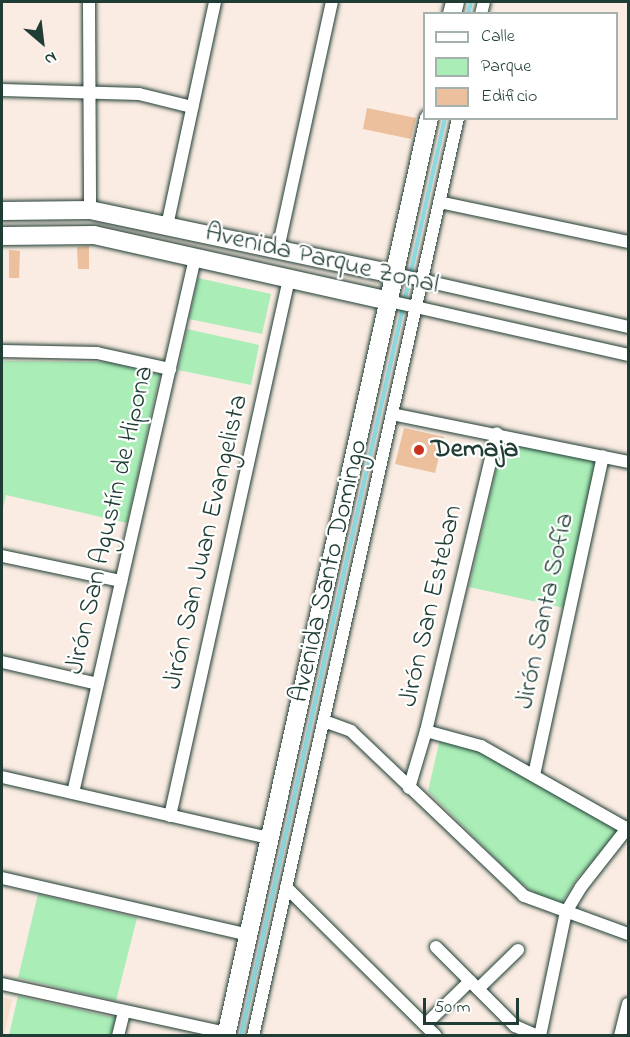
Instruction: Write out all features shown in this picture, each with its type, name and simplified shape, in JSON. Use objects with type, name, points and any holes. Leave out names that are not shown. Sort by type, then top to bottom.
[{"type":"main road","name":"Avenida Santo Domingo","points":[[226,1034],[429,120]]},
{"type":"main road","name":"Avenida Parque Zonal","points":[[2,211],[90,210],[394,274]]},
{"type":"main road","name":"Avenida Parque Zonal","points":[[2,236],[94,235],[388,301]]},
{"type":"street","points":[[89,2],[90,210]]},
{"type":"street","points":[[167,226],[215,2]]},
{"type":"street","points":[[278,249],[332,2]]},
{"type":"street","points":[[2,90],[139,94],[192,107]]},
{"type":"street","name":"Avenida Santo Domingo","points":[[254,1030],[458,120]]},
{"type":"street","points":[[439,202],[628,242]]},
{"type":"street","name":"Jirón San Agustín de Hipona","points":[[73,793],[195,258]]},
{"type":"street","name":"Avenida Parque Zonal","points":[[394,274],[628,327]]},
{"type":"street","name":"Jirón San Juan Evangelista","points":[[170,816],[289,279]]},
{"type":"street","name":"Avenida Parque Zonal","points":[[388,301],[628,355]]},
{"type":"street","points":[[2,351],[97,353],[170,369]]},
{"type":"street","points":[[392,414],[497,433],[628,462]]},
{"type":"street","name":"Jirón San Esteban","points":[[409,788],[426,731],[497,433]]},
{"type":"street","name":"Jirón Santa Sofía","points":[[534,775],[603,456]]},
{"type":"street","points":[[2,556],[121,581]]},
{"type":"street","points":[[2,662],[98,684]]},
{"type":"street","points":[[324,721],[351,731],[512,887],[535,902],[628,934]]},
{"type":"street","points":[[426,731],[474,743],[628,829],[580,887],[566,912],[538,1035],[522,1033],[436,947]]},
{"type":"street","points":[[2,777],[269,838]]},
{"type":"street","points":[[2,878],[248,935]]},
{"type":"street","points":[[286,887],[436,1035]]},
{"type":"street","points":[[425,1025],[518,950]]},
{"type":"street","points":[[2,984],[226,1034]]},
{"type":"street","points":[[620,1035],[628,1004]]},
{"type":"street","points":[[118,1035],[124,1012]]},
{"type":"street","points":[[254,1030],[266,1035]]},
{"type":"shaded area","points":[[2,997],[12,1000],[4,1035],[2,1035]]},
{"type":"green space","points":[[198,278],[271,294],[262,334],[189,319]]},
{"type":"green space","points":[[187,329],[259,345],[251,385],[178,370]]},
{"type":"green space","points":[[2,361],[107,362],[160,374],[127,523],[6,495],[2,513]]},
{"type":"green space","points":[[503,440],[598,462],[564,608],[469,587]]},
{"type":"green space","points":[[440,739],[485,753],[621,829],[576,880],[562,903],[536,894],[517,880],[428,791]]},
{"type":"green space","points":[[38,894],[137,918],[116,1001],[18,978]]},
{"type":"green space","points":[[18,996],[116,1018],[111,1035],[9,1035]]},
{"type":"building","points":[[367,108],[416,118],[411,139],[363,129]]},
{"type":"building","points":[[89,246],[89,269],[78,269],[77,247]]},
{"type":"building","points":[[9,250],[20,251],[19,278],[9,278]]},
{"type":"building","name":"Demaja","points":[[404,428],[444,437],[435,473],[395,464]]},
{"type":"waterway","points":[[468,12],[471,2]]},
{"type":"waterway","points":[[241,1036],[445,120]]},
{"type":"place","name":"Demaja","points":[[419,450]]}]
